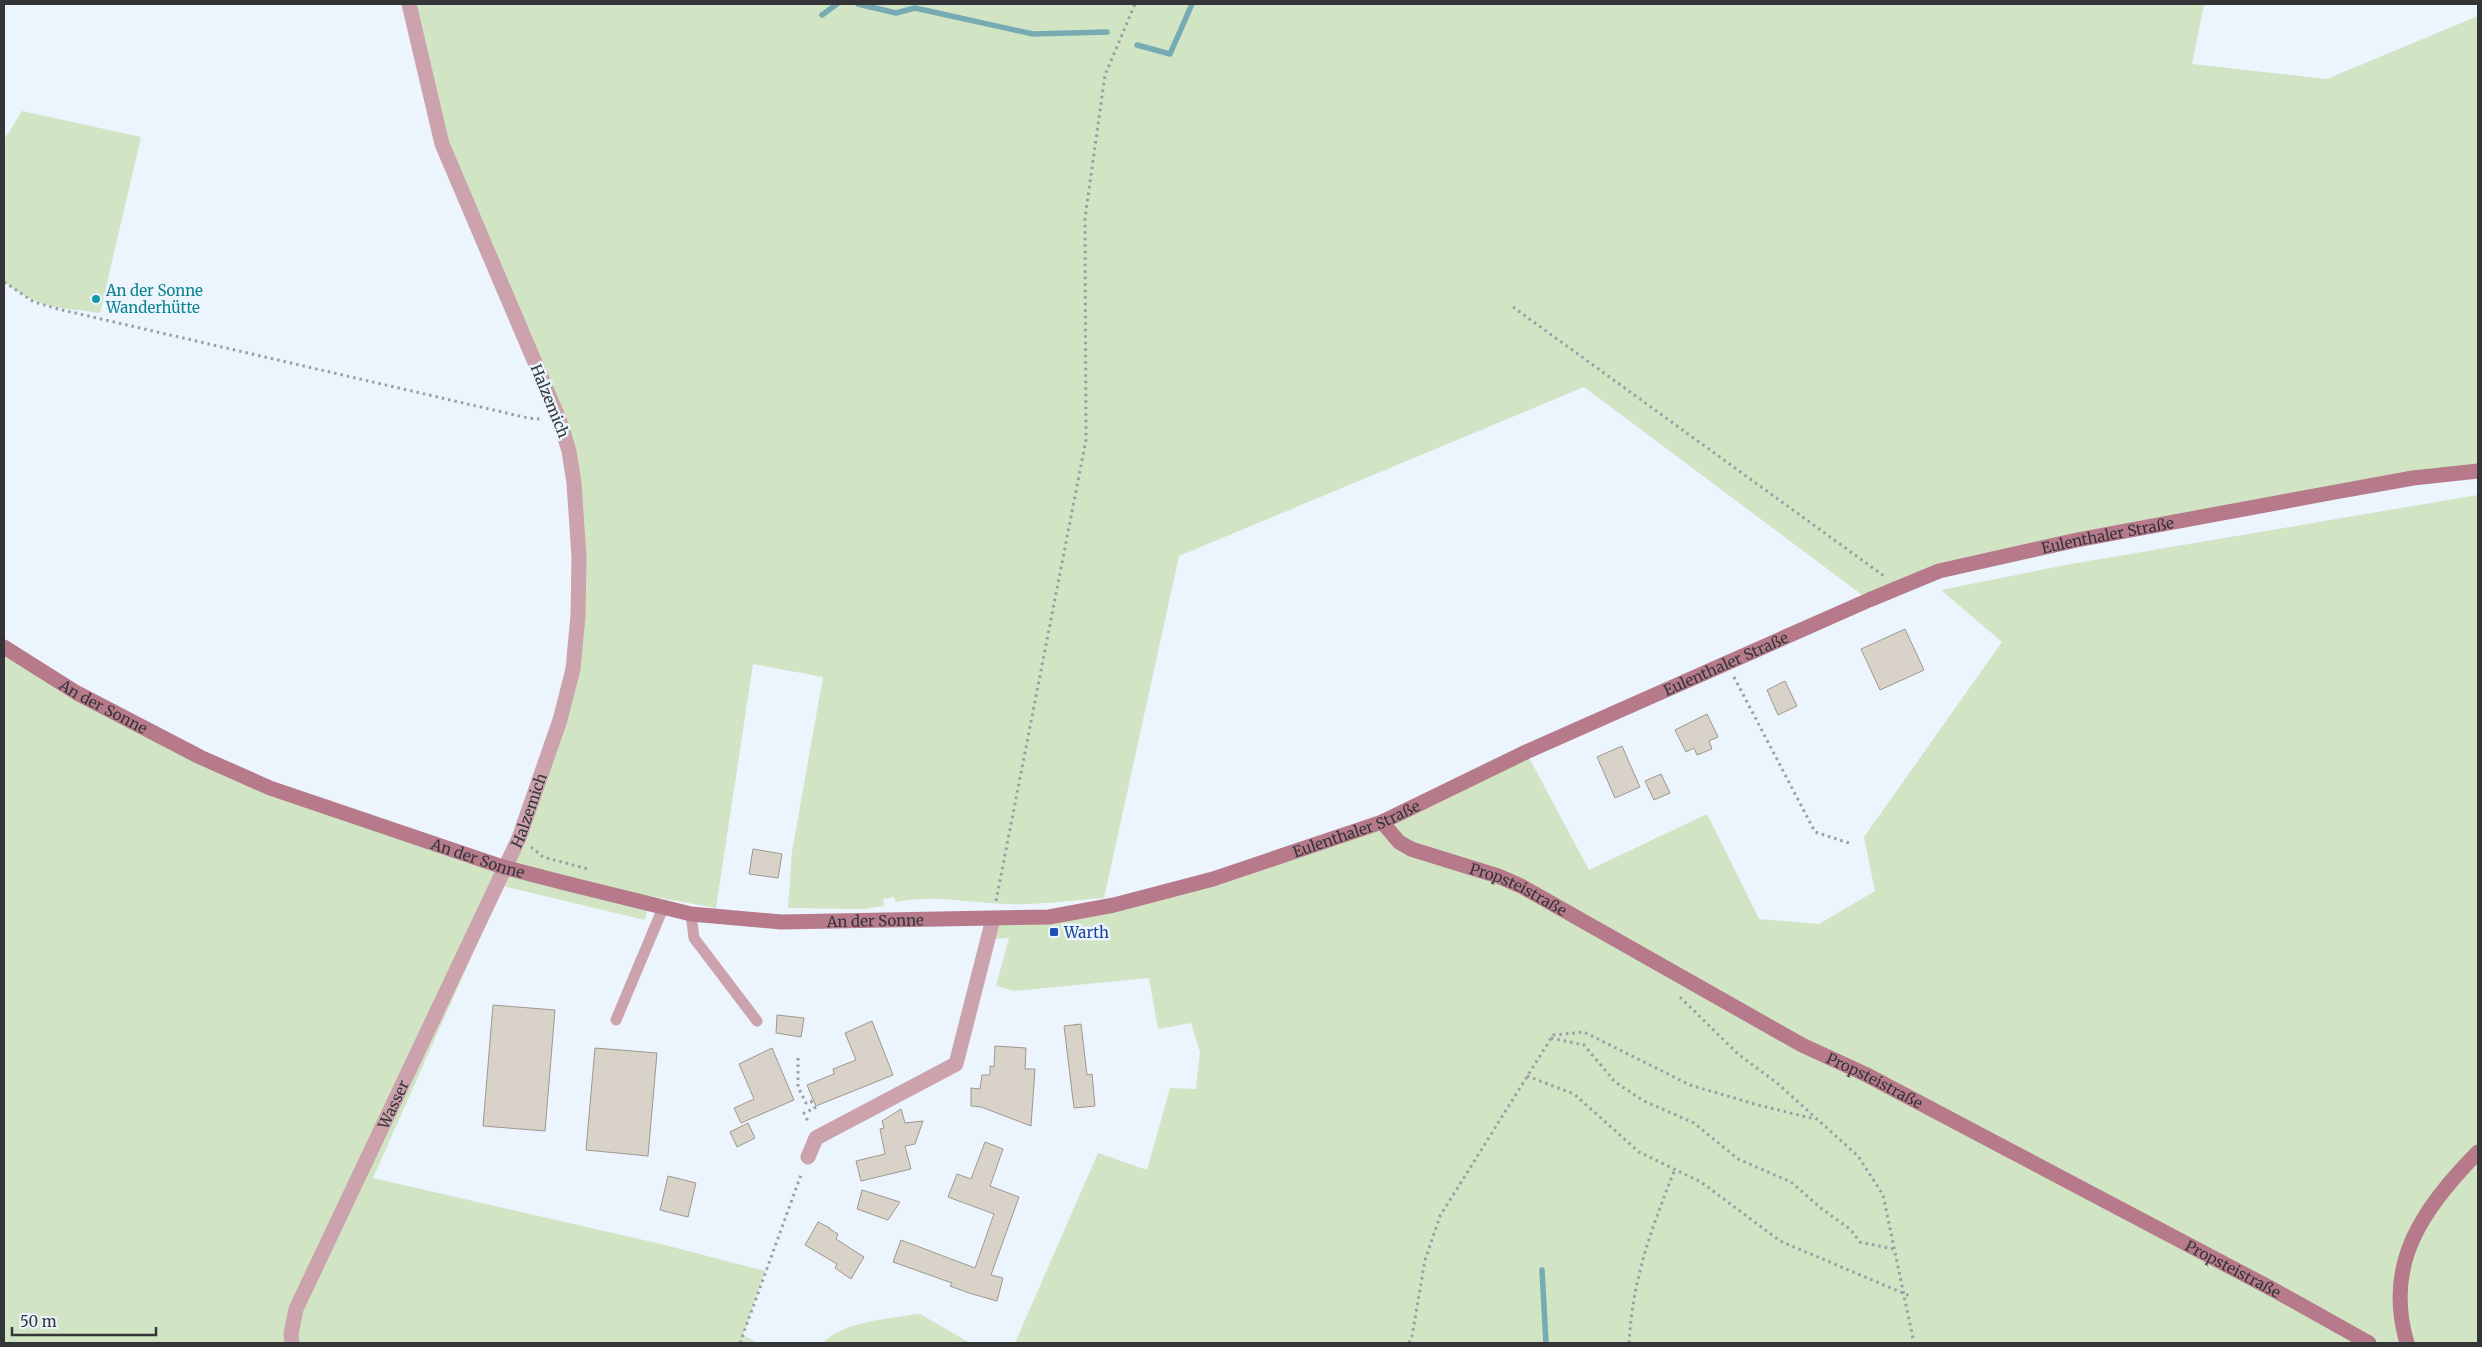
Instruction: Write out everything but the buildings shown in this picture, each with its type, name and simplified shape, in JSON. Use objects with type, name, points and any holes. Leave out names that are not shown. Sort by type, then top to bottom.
[{"type":"street","name":"Halzemich","points":[[409,4],[442,144],[559,419],[569,451],[578,518],[578,616],[573,669],[560,720],[519,838],[503,867]]},
{"type":"street","name":"Eulenthaler Straße","points":[[993,919],[1049,917],[1114,904],[1213,879],[1382,822],[1526,752],[1939,571],[2077,540],[2413,478],[2478,470]]},
{"type":"street","name":"An der Sonne","points":[[4,647],[77,693],[200,757],[270,788],[503,867],[691,914],[781,922],[993,919]]},
{"type":"street","name":"Propsteistraße","points":[[1382,822],[1399,842],[1411,849],[1498,876],[1521,886],[1802,1045],[1865,1074],[2274,1290],[2369,1343]]},
{"type":"street","name":"Wasser","points":[[292,1343],[291,1334],[296,1309],[503,867]]},
{"type":"street","points":[[808,1157],[816,1138],[956,1064],[993,919]]},
{"type":"street","points":[[2407,1343],[2401,1323],[2400,1301],[2401,1276],[2408,1247],[2430,1206],[2478,1152]]},
{"type":"lane","points":[[616,1020],[662,908]]},
{"type":"lane","points":[[691,914],[694,938],[757,1021]]},
{"type":"path","points":[[993,919],[1086,440],[1085,218],[1105,75],[1135,4]]},
{"type":"path","points":[[4,282],[34,302],[58,309],[528,418],[559,419]]},
{"type":"path","points":[[1514,307],[1899,587]]},
{"type":"path","points":[[1727,663],[1815,832],[1852,844]]},
{"type":"path","points":[[519,838],[543,857],[591,870]]},
{"type":"path","points":[[1674,991],[1738,1054],[1777,1083],[1858,1156],[1882,1195],[1914,1343]]},
{"type":"path","points":[[1409,1343],[1412,1336],[1425,1260],[1440,1216],[1553,1035],[1584,1032],[1690,1085],[1815,1119]]},
{"type":"path","points":[[1551,1038],[1584,1046],[1614,1082],[1644,1101],[1694,1123],[1738,1160],[1791,1182],[1822,1209],[1850,1229],[1860,1242],[1893,1249]]},
{"type":"path","points":[[798,1058],[798,1087],[806,1103],[811,1101],[814,1108],[808,1111]]},
{"type":"path","points":[[1527,1076],[1574,1094],[1639,1152],[1701,1182],[1780,1241],[1910,1296]]},
{"type":"path","points":[[740,1343],[808,1157]]},
{"type":"path","points":[[1629,1343],[1632,1307],[1647,1239],[1675,1169]]},
{"type":"green space","points":[[409,4],[2204,4],[2192,64],[2327,79],[2478,16],[2478,471],[1939,571],[1869,600],[1584,387],[1179,556],[1104,898],[1019,904],[938,899],[896,902],[894,897],[883,899],[884,906],[863,909],[788,908],[792,852],[823,677],[753,664],[716,908],[650,896],[645,920],[503,886],[373,1178],[661,1244],[765,1271],[743,1335],[758,1343],[4,1343],[4,647],[200,757],[503,867],[560,720],[578,616],[569,451],[442,144]]},
{"type":"green space","points":[[22,111],[141,137],[100,313],[60,308],[39,303],[4,282],[4,140]]},
{"type":"green space","points":[[2478,495],[2478,1343],[1015,1343],[1098,1153],[1147,1170],[1170,1088],[1196,1089],[1200,1052],[1191,1023],[1158,1029],[1149,978],[1014,991],[996,986],[1009,938],[979,940],[993,919],[1114,905],[1382,822],[1526,752],[1589,870],[1707,814],[1759,919],[1819,924],[1875,891],[1864,837],[2002,642],[1941,590],[2071,564]]},
{"type":"green space","points":[[920,1314],[970,1343],[823,1343],[830,1336],[854,1326],[882,1319]]},
{"type":"waterway","points":[[822,15],[837,4]]},
{"type":"waterway","points":[[858,4],[896,13],[915,8],[1033,34],[1107,32]]},
{"type":"waterway","points":[[1137,45],[1170,54],[1192,4]]},
{"type":"waterway","points":[[1542,1270],[1546,1343]]},
{"type":"place","name":"An der Sonne Wanderhütte","points":[[96,299]]},
{"type":"place","name":"Warth","points":[[1054,932]]}]
